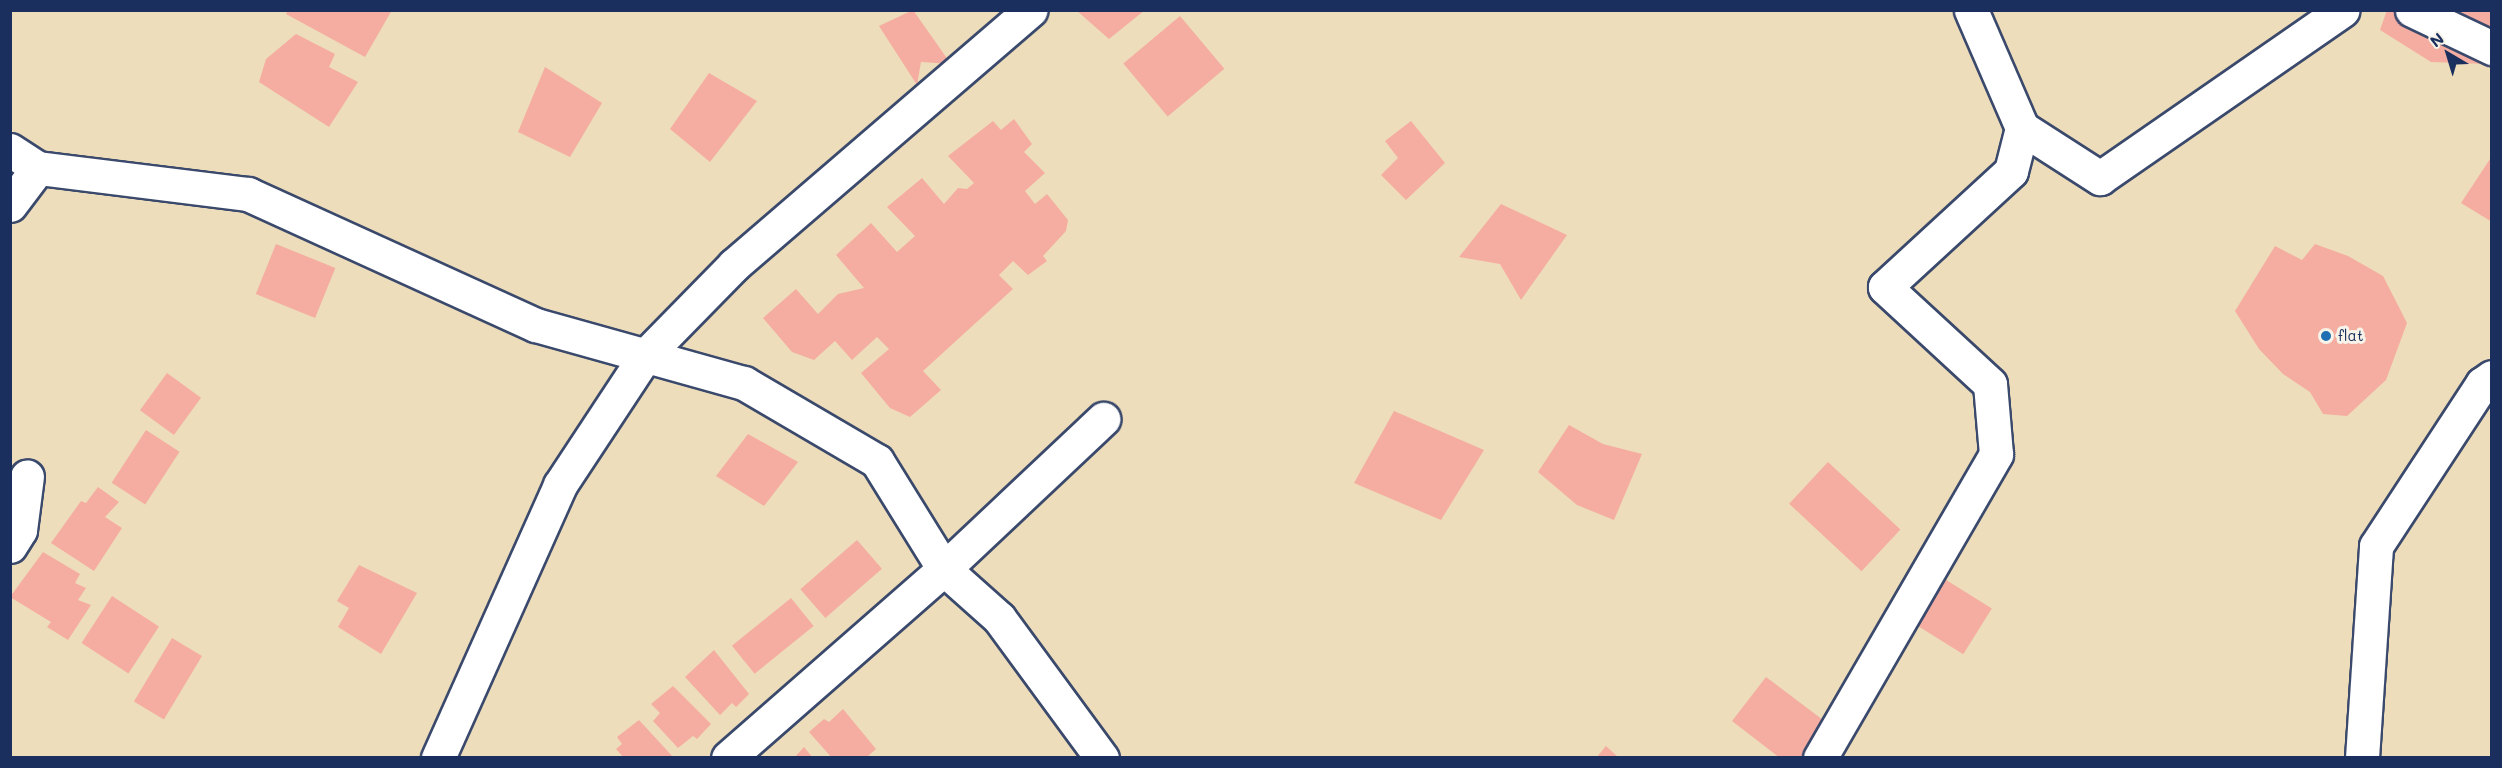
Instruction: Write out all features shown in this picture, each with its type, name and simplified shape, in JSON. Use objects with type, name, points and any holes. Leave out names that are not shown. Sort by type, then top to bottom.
[{"type":"street","points":[[438,758],[560,485],[645,356],[734,265],[1030,10]]},
{"type":"street","points":[[1971,10],[2022,128],[2100,178],[2343,10]]},
{"type":"street","points":[[2412,10],[2492,48]]},
{"type":"street","points":[[1820,758],[1996,454],[1990,384],[1885,287],[2011,171],[2022,128]]},
{"type":"street","points":[[10,150],[38,168],[248,194],[536,325],[744,383],[877,461],[944,569],[999,618],[1102,758]]},
{"type":"street","points":[[10,205],[38,168]]},
{"type":"street","points":[[2361,758],[2376,546],[2482,384],[2492,377]]},
{"type":"street","points":[[728,758],[944,569],[1103,418]]},
{"type":"street","points":[[10,546],[20,530],[27,476]]},
{"type":"building","points":[[288,10],[392,10],[365,57],[286,14]]},
{"type":"building","points":[[913,10],[951,64],[921,62],[917,85],[879,26]]},
{"type":"building","points":[[1076,10],[1145,10],[1109,39]]},
{"type":"building","points":[[2387,10],[2492,10],[2488,64],[2431,62],[2380,30]]},
{"type":"building","points":[[1180,16],[1224,69],[1168,116],[1123,64]]},
{"type":"building","points":[[296,34],[335,54],[329,67],[358,82],[329,127],[259,82],[266,59]]},
{"type":"building","points":[[545,67],[602,103],[570,157],[518,132]]},
{"type":"building","points":[[709,73],[757,101],[710,162],[670,129]]},
{"type":"building","points":[[1014,119],[1032,144],[1024,152],[1045,173],[1025,191],[1035,204],[1047,194],[1068,220],[1066,231],[1043,256],[1047,261],[1028,275],[1013,261],[999,275],[1013,289],[923,371],[941,390],[910,417],[890,408],[861,373],[889,349],[877,337],[852,360],[835,341],[814,360],[792,352],[763,318],[796,289],[818,314],[838,294],[864,288],[836,255],[871,223],[897,252],[915,236],[887,207],[922,178],[944,204],[958,188],[967,189],[974,183],[948,156],[993,121],[1001,130]]},
{"type":"building","points":[[1411,121],[1445,163],[1406,200],[1381,175],[1398,158],[1385,141]]},
{"type":"building","points":[[2492,156],[2492,222],[2461,203]]},
{"type":"building","points":[[1501,204],[1567,235],[1521,300],[1500,264],[1459,257]]},
{"type":"building","points":[[276,244],[335,268],[315,318],[256,294]]},
{"type":"building","name":"flat","points":[[2315,244],[2348,256],[2383,276],[2407,323],[2386,380],[2347,416],[2323,414],[2310,392],[2283,374],[2259,349],[2235,311],[2275,246],[2302,260]]},
{"type":"building","points":[[167,373],[201,398],[174,435],[140,410]]},
{"type":"building","points":[[1394,411],[1484,450],[1441,520],[1354,483]]},
{"type":"building","points":[[1569,425],[1603,444],[1642,454],[1614,520],[1577,505],[1538,472]]},
{"type":"building","points":[[146,430],[180,452],[145,505],[112,483]]},
{"type":"building","points":[[748,434],[798,462],[764,506],[716,476]]},
{"type":"building","points":[[1828,462],[1900,530],[1862,571],[1789,504]]},
{"type":"building","points":[[98,487],[119,502],[105,517],[122,528],[94,571],[51,543],[81,501],[86,503]]},
{"type":"building","points":[[857,540],[882,569],[825,618],[800,589]]},
{"type":"building","points":[[43,552],[80,574],[75,583],[86,588],[78,600],[91,605],[68,640],[47,627],[51,622],[10,597]]},
{"type":"building","points":[[359,565],[417,593],[381,654],[338,627],[349,608],[337,601]]},
{"type":"building","points":[[1935,573],[1992,609],[1963,654],[1906,619]]},
{"type":"building","points":[[112,596],[159,626],[128,673],[82,643]]},
{"type":"building","points":[[791,598],[814,626],[755,674],[732,646]]},
{"type":"building","points":[[172,638],[202,656],[164,719],[134,701]]},
{"type":"building","points":[[714,650],[749,694],[736,707],[732,703],[720,715],[685,677]]},
{"type":"building","points":[[1766,677],[1827,723],[1801,758],[1780,758],[1732,721]]},
{"type":"building","points":[[673,686],[711,724],[697,739],[693,736],[678,748],[653,721],[660,713],[651,704]]},
{"type":"building","points":[[843,709],[876,749],[866,758],[832,758],[809,732],[824,719],[829,722]]},
{"type":"building","points":[[639,720],[674,758],[624,758],[616,749],[622,744],[617,737]]},
{"type":"building","points":[[1606,746],[1619,758],[1596,758]]},
{"type":"building","points":[[804,747],[813,758],[794,758]]},
{"type":"place","name":"flat","points":[[2326,336]]}]
